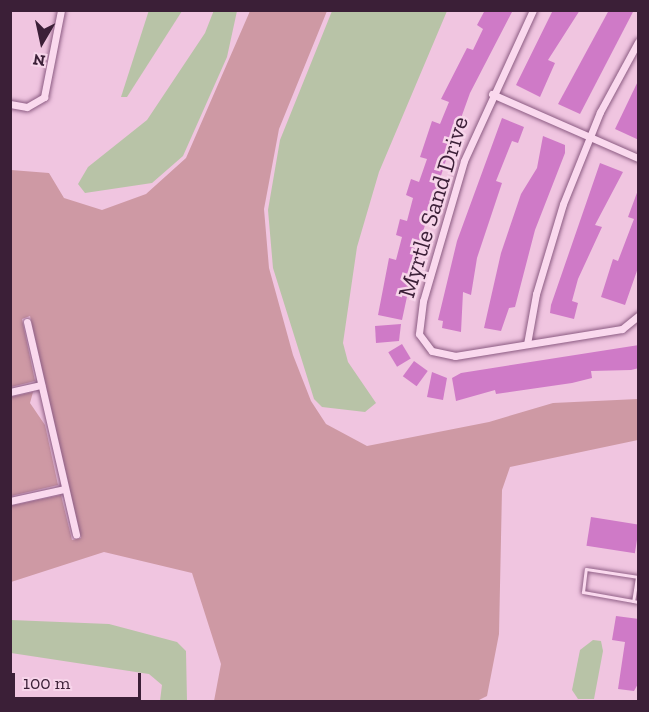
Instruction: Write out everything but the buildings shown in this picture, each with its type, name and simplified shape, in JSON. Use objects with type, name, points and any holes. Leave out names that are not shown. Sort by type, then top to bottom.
[{"type":"street","points":[[10,104],[27,107],[45,97],[61,10]]},
{"type":"street","name":"Myrtle Sand Drive","points":[[533,10],[492,94],[450,202],[423,301],[419,334],[424,344],[441,356],[622,329],[639,316]]},
{"type":"street","points":[[527,344],[549,248],[590,137],[639,42]]},
{"type":"street","points":[[492,94],[639,159]]},
{"type":"street","points":[[27,322],[76,534]]},
{"type":"street","points":[[10,392],[41,384]]},
{"type":"street","points":[[10,501],[64,489]]},
{"type":"lane","points":[[633,601],[638,577],[586,569],[583,592],[633,601],[639,602]]},
{"type":"shaded area","points":[[149,10],[182,11],[127,97],[121,97]]},
{"type":"shaded area","points":[[214,10],[237,11],[227,57],[183,156],[152,183],[85,193],[78,184],[88,167],[147,120],[205,33]]},
{"type":"shaded area","points":[[250,11],[327,11],[279,129],[264,209],[269,268],[293,355],[311,401],[326,424],[367,446],[489,422],[553,403],[638,399],[638,440],[510,467],[502,490],[499,634],[487,696],[477,701],[214,701],[221,664],[192,573],[104,552],[11,582],[10,506],[61,495],[72,540],[81,538],[30,316],[22,319],[35,381],[11,387],[11,170],[49,173],[64,198],[102,210],[146,194],[186,158]]},
{"type":"shaded area","points":[[332,11],[447,11],[379,172],[357,247],[343,343],[348,362],[376,403],[365,412],[322,407],[314,399],[273,268],[268,210],[280,140]]},
{"type":"shaded area","points":[[33,392],[30,403],[45,425],[58,485],[11,496],[11,397]]},
{"type":"shaded area","points":[[11,620],[109,624],[177,642],[186,651],[187,701],[160,701],[162,685],[149,674],[11,653]]},
{"type":"shaded area","points":[[593,640],[601,641],[603,651],[594,699],[578,699],[572,690],[580,650]]}]
